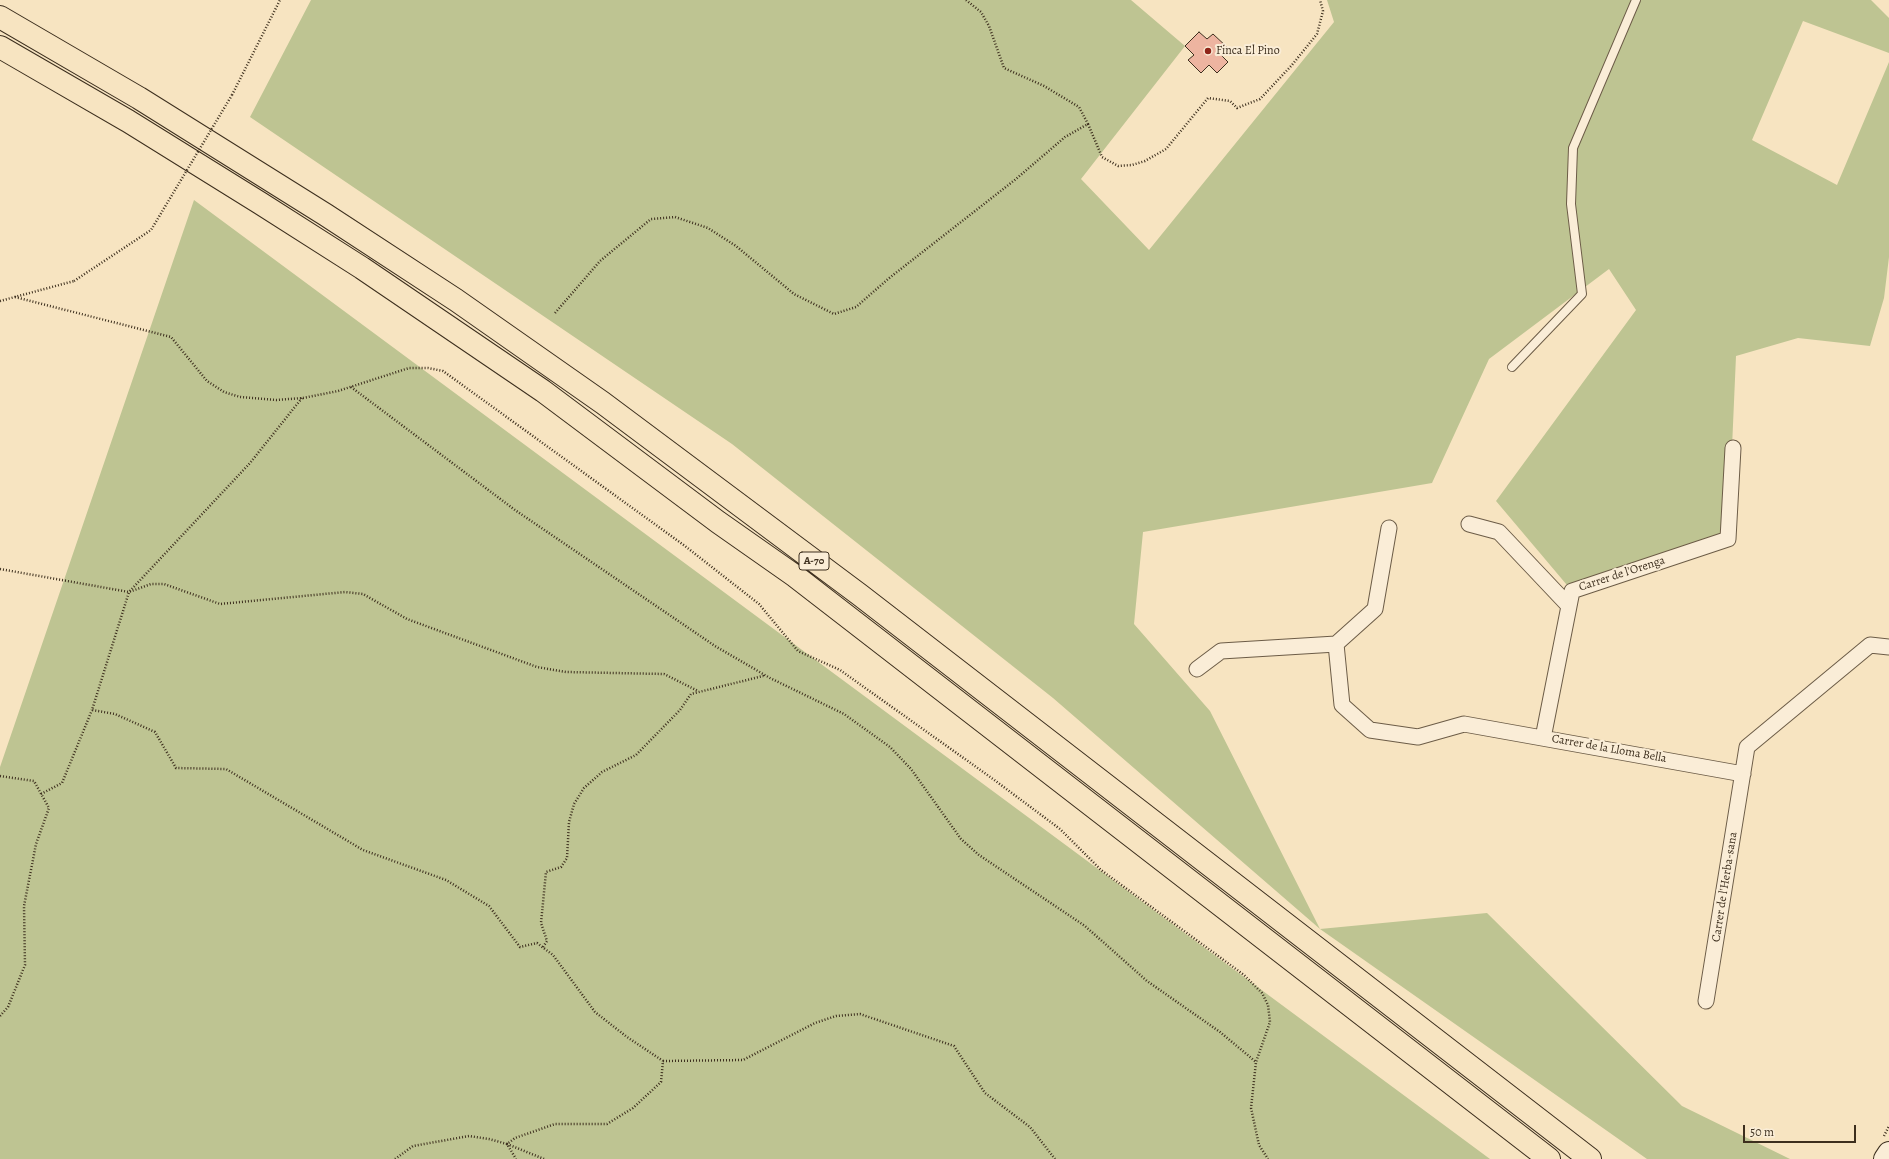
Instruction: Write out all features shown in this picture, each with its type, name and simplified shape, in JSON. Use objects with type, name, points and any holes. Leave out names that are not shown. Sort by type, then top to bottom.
[{"type":"highway","name":"A-70","points":[[0,17],[139,98],[326,215],[456,300],[603,403],[860,595],[1590,1159]]},
{"type":"highway","name":"A-70","points":[[0,47],[128,121],[260,203],[362,268],[543,391],[718,522],[801,581],[1549,1159]]},
{"type":"main road","points":[[1885,1159],[1889,1153]]},
{"type":"street","name":"Carrer de l'Orenga","points":[[1543,738],[1572,591],[1728,539],[1733,448]]},
{"type":"street","points":[[1469,524],[1499,532],[1569,606]]},
{"type":"street","points":[[1197,669],[1221,651],[1336,644],[1374,608],[1389,528]]},
{"type":"street","name":"Carrer de la Lloma Bella","points":[[1336,644],[1342,705],[1370,730],[1418,737],[1464,724],[1743,774]]},
{"type":"street","points":[[1743,774],[1747,747],[1870,645],[1889,647]]},
{"type":"street","name":"Carrer de l'Herba-sana","points":[[1706,1001],[1743,774]]},
{"type":"lane","points":[[1512,367],[1582,294],[1571,204],[1573,148],[1636,0]]},
{"type":"path","points":[[0,301],[74,281],[151,230],[232,95],[280,0]]},
{"type":"path","points":[[966,0],[981,12],[989,26],[1004,68],[1044,86],[1079,108],[1088,124],[1102,157],[1118,166],[1145,161],[1166,149],[1208,98],[1230,100],[1237,108],[1260,99],[1292,65],[1317,34],[1323,11],[1320,0]]},
{"type":"path","points":[[555,313],[600,261],[651,219],[675,216],[708,228],[731,243],[794,294],[834,314],[856,308],[888,279],[1016,179],[1065,137],[1088,124]]},
{"type":"path","points":[[15,297],[171,338],[207,381],[224,392],[240,398],[276,400],[303,398],[351,387],[409,368],[428,368],[443,372],[685,546],[759,604],[798,651],[840,670],[993,779],[1060,829],[1101,870],[1244,975],[1262,993],[1268,1005],[1270,1022],[1256,1062],[1252,1108],[1259,1145],[1268,1159]]},
{"type":"path","points":[[351,387],[515,510],[715,646],[786,686]]},
{"type":"path","points":[[41,794],[62,783],[92,710],[129,592],[250,464],[303,398]]},
{"type":"path","points":[[0,569],[129,592],[151,584],[164,584],[220,604],[345,592],[363,594],[407,619],[537,667],[566,672],[664,674],[698,691]]},
{"type":"path","points":[[543,947],[546,941],[541,923],[546,872],[561,867],[567,858],[569,822],[574,804],[584,788],[602,772],[636,756],[680,710],[691,694],[698,691],[763,676],[844,714],[890,747],[911,769],[961,839],[979,855],[1084,926],[1146,981],[1220,1032],[1256,1062]]},
{"type":"path","points":[[92,710],[115,714],[155,732],[176,768],[226,769],[363,850],[446,880],[489,906],[520,947],[537,943],[543,947],[553,955],[595,1012],[627,1038],[663,1061],[743,1060],[815,1023],[836,1016],[860,1014],[954,1046],[985,1093],[1030,1127],[1056,1159]]},
{"type":"path","points":[[0,776],[34,782],[49,808],[36,844],[24,906],[25,965],[8,1007],[0,1016]]},
{"type":"path","points":[[507,1144],[515,1138],[555,1124],[607,1124],[633,1108],[661,1082],[663,1061]]},
{"type":"path","points":[[395,1159],[413,1146],[469,1136],[507,1144],[544,1159]]},
{"type":"path","points":[[507,1144],[516,1159]]},
{"type":"green space","points":[[311,0],[1131,0],[1185,46],[1081,179],[1149,250],[1334,22],[1327,0],[1871,0],[1889,18],[1889,53],[1803,21],[1752,140],[1837,185],[1889,62],[1889,257],[1884,298],[1870,346],[1798,338],[1736,356],[1728,539],[1572,591],[1496,501],[1636,310],[1609,269],[1489,359],[1432,483],[1143,532],[1134,624],[1210,711],[1320,929],[1053,698],[732,444],[250,117]]},
{"type":"green space","points":[[194,200],[1490,1159],[0,1159],[0,767]]},
{"type":"green space","points":[[1487,913],[1682,1106],[1790,1159],[1647,1159],[1320,929]]},
{"type":"building","name":"Finca El Pino","points":[[1199,32],[1207,39],[1213,34],[1228,48],[1221,55],[1228,62],[1217,73],[1209,65],[1201,73],[1188,60],[1194,55],[1185,46]]},
{"type":"place","name":"Finca El Pino","points":[[1208,51]]}]
